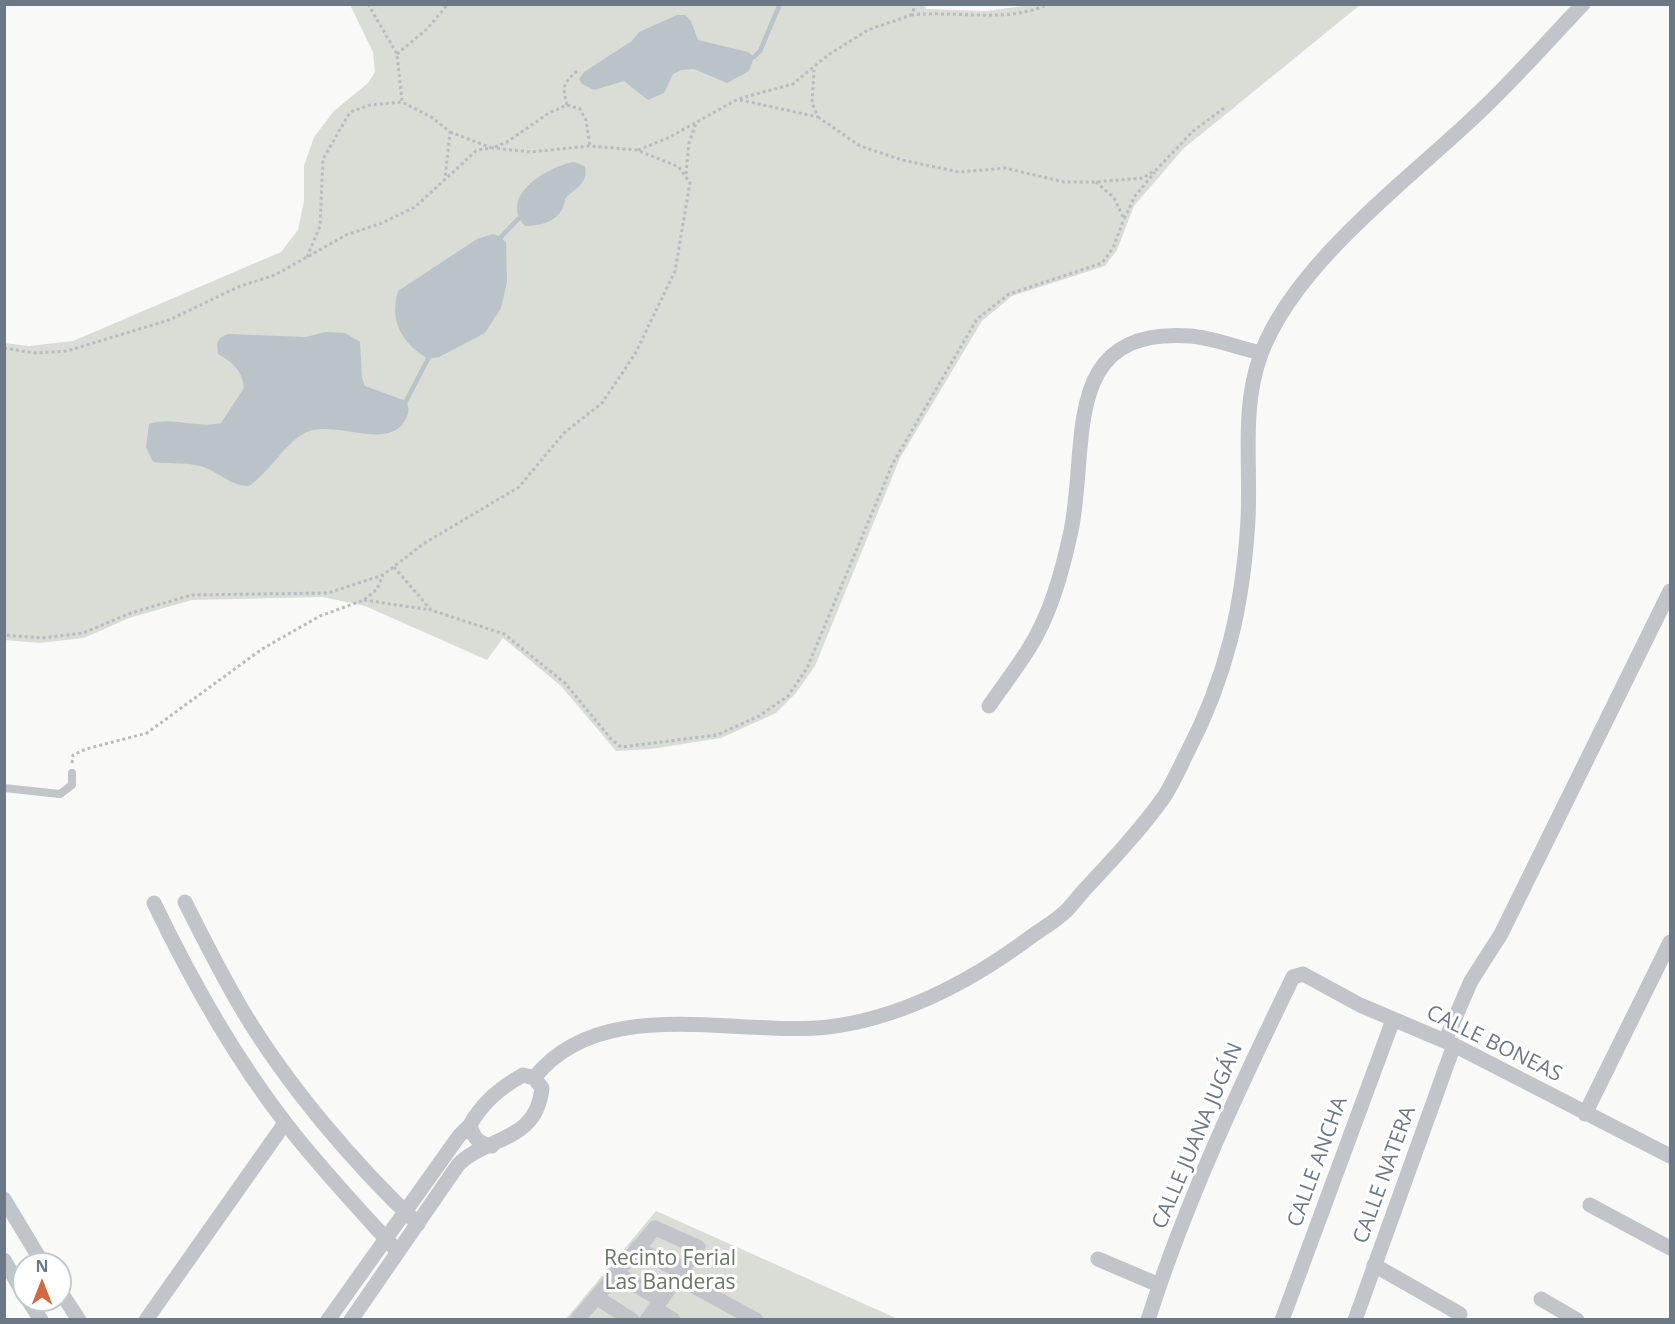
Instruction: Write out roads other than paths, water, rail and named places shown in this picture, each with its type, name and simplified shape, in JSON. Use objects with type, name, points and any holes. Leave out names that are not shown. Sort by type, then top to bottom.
[{"type":"street","points":[[534,1078],[547,1062],[575,1042],[631,1027],[685,1024],[763,1029],[830,1027],[905,1009],[991,967],[1065,912],[1134,837],[1167,793],[1204,720],[1229,653],[1243,580],[1248,515],[1247,432],[1250,398],[1261,353],[1281,315],[1326,254],[1477,115],[1583,4]]},
{"type":"street","points":[[989,706],[1029,648],[1057,589],[1071,529],[1085,408],[1093,379],[1107,359],[1129,343],[1156,335],[1193,337],[1261,353]]},
{"type":"street","name":"CALLE NATERA","points":[[1355,1320],[1471,981],[1501,934],[1671,591]]},
{"type":"street","points":[[185,902],[243,1012],[307,1102],[372,1179],[418,1224]]},
{"type":"street","points":[[154,903],[181,957],[220,1025],[285,1123],[398,1252]]},
{"type":"street","points":[[1585,1114],[1671,942]]},
{"type":"street","name":"CALLE BONEAS","points":[[1297,974],[1303,974],[1393,1020],[1449,1043],[1671,1156]]},
{"type":"street","name":"CALLE JUANA JUGÁN","points":[[1148,1320],[1159,1286],[1243,1079],[1293,977],[1297,974]]},
{"type":"street","points":[[220,1025],[243,1012]]},
{"type":"street","name":"CALLE ANCHA","points":[[1282,1320],[1393,1020]]},
{"type":"street","points":[[328,1320],[476,1114],[504,1085],[522,1075],[534,1078],[542,1088],[540,1103],[529,1121],[508,1139],[470,1153],[458,1165],[351,1320]]},
{"type":"street","points":[[146,1320],[285,1123]]},
{"type":"street","points":[[470,1125],[473,1136],[479,1144],[492,1146]]},
{"type":"street","points":[[4,1199],[36,1252]]},
{"type":"street","points":[[1590,1205],[1671,1248]]},
{"type":"street","points":[[577,1320],[655,1228],[698,1247],[654,1310]]},
{"type":"street","points":[[637,1248],[756,1320]]},
{"type":"street","points":[[1098,1259],[1159,1286]]},
{"type":"street","points":[[4,1260],[12,1274]]},
{"type":"street","points":[[1374,1265],[1460,1314]]},
{"type":"street","points":[[616,1273],[654,1310],[673,1320]]},
{"type":"street","points":[[596,1297],[632,1320]]},
{"type":"street","points":[[1541,1299],[1577,1320]]},
{"type":"lane","points":[[4,788],[60,794],[72,785],[72,773]]},
{"type":"waterway","points":[[754,57],[760,51],[780,4]]},
{"type":"waterway","points":[[501,237],[518,219]]},
{"type":"waterway","points":[[406,401],[428,359]]},
{"type":"park label","name":"Recinto Ferial Las Banderas","points":[[670,1271]]}]
